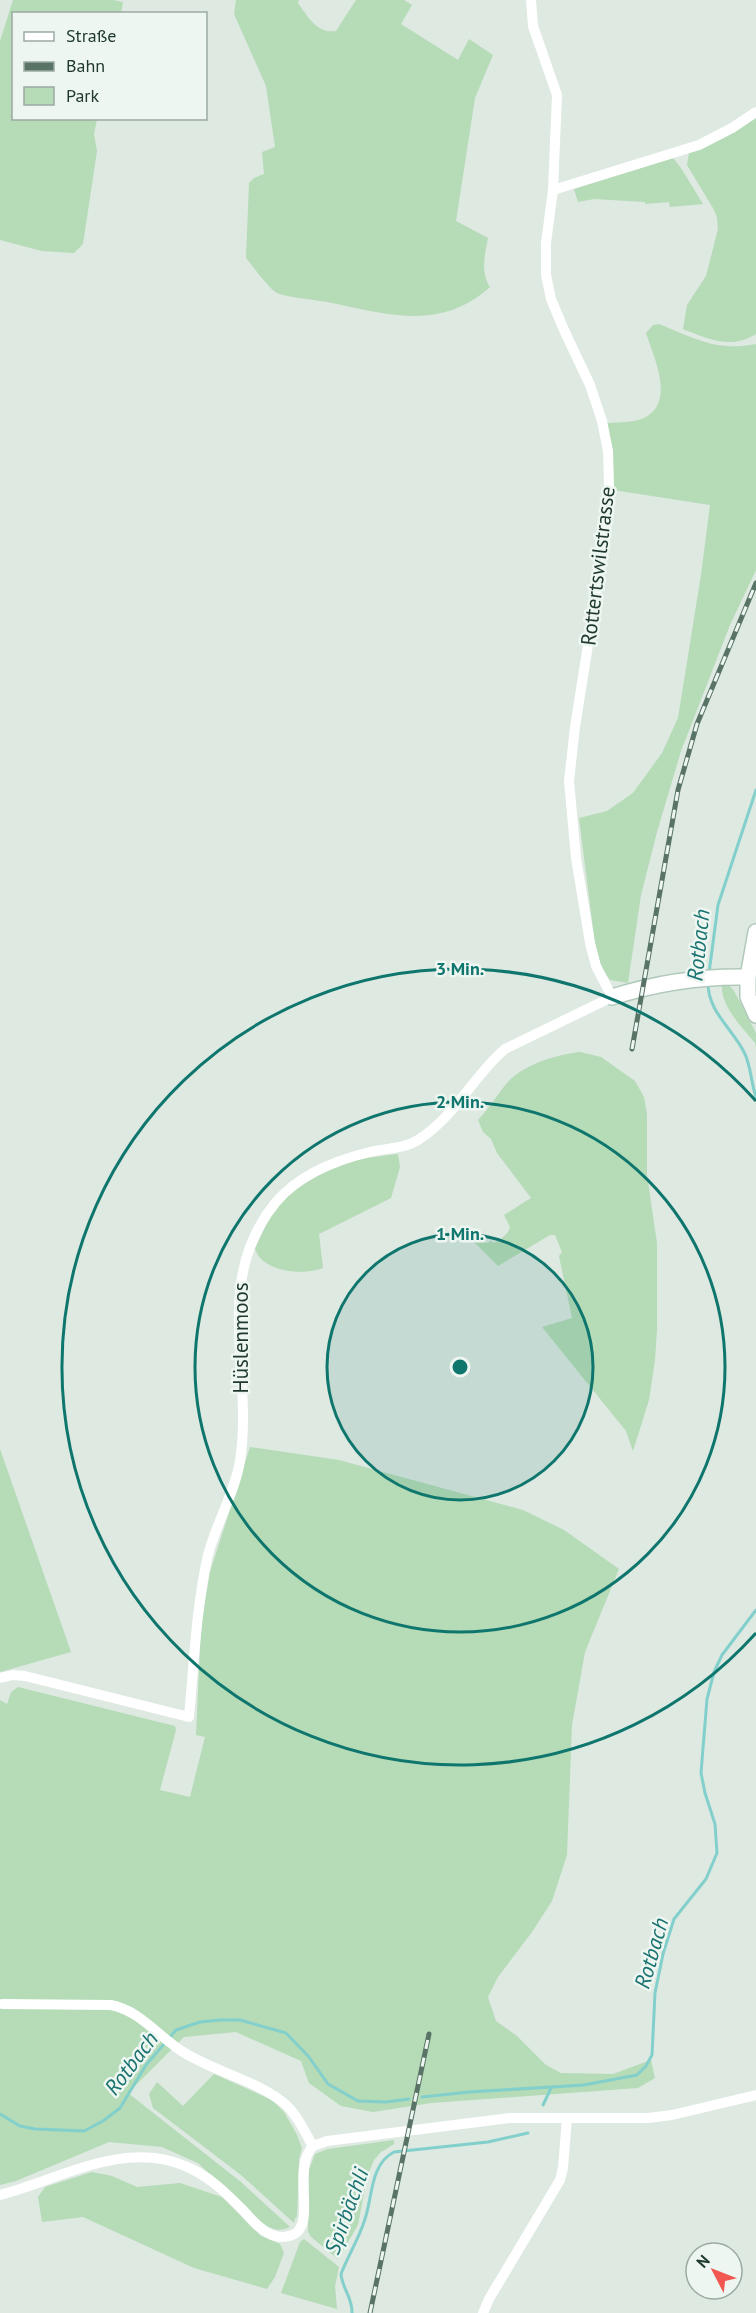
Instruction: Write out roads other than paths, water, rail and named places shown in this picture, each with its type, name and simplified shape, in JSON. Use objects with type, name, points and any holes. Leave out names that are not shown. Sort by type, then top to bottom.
[{"type":"street","name":"Rottertswilstrasse","points":[[531,0],[533,26],[557,95],[553,190],[546,243],[546,275],[551,299],[590,385],[603,421],[608,451],[609,485],[606,531],[575,727],[569,782],[576,858],[590,944],[596,966],[612,997]]},
{"type":"street","points":[[553,190],[699,145],[732,128],[756,112]]},
{"type":"street","points":[[756,932],[748,978],[748,997],[756,1015]]},
{"type":"street","name":"Hüslenmoos","points":[[0,1678],[13,1675],[25,1676],[189,1717],[198,1620],[208,1555],[240,1462],[242,1428],[238,1305],[240,1276],[248,1249],[260,1225],[277,1202],[308,1176],[336,1162],[415,1142],[433,1131],[448,1117],[493,1059],[505,1049],[612,997],[637,989],[694,980],[720,977],[748,978]]},
{"type":"street","points":[[2,2004],[111,2005],[128,2010],[177,2048],[200,2062],[269,2092],[288,2106],[313,2146]]},
{"type":"street","points":[[0,2195],[113,2159],[142,2156],[156,2158],[196,2171],[225,2192],[268,2234],[284,2237],[294,2234],[301,2226],[303,2219],[305,2158],[313,2146],[327,2141],[510,2118],[648,2118],[672,2115],[756,2095]]},
{"type":"street","points":[[483,2313],[489,2299],[560,2180],[567,2118]]},
{"type":"waterway","name":"Rotbach","points":[[709,973],[718,905],[756,790]]},
{"type":"waterway","name":"Rotbach","points":[[708,983],[716,1011],[746,1057],[756,1097]]},
{"type":"waterway","name":"Rotbach","points":[[422,2097],[584,2085],[637,2075],[646,2066],[652,2055],[655,1993],[663,1954],[674,1919],[706,1879],[717,1853],[715,1824],[701,1773],[707,1699],[714,1672],[722,1655],[756,1610]]},
{"type":"waterway","name":"Rotbach","points":[[0,2114],[20,2126],[35,2129],[84,2131],[103,2121],[120,2108],[146,2065],[176,2030],[200,2022],[220,2020],[240,2020],[286,2033],[309,2057],[328,2084],[358,2101],[386,2102],[409,2099]]},
{"type":"waterway","points":[[543,2105],[551,2088]]},
{"type":"waterway","name":"Spirbächli","points":[[352,2313],[341,2274],[364,2222],[376,2174],[386,2158],[394,2152],[488,2142],[528,2133]]},
{"type":"railway","points":[[632,1049],[678,790],[697,724],[756,583]]},
{"type":"railway","points":[[370,2313],[429,2034]]}]
